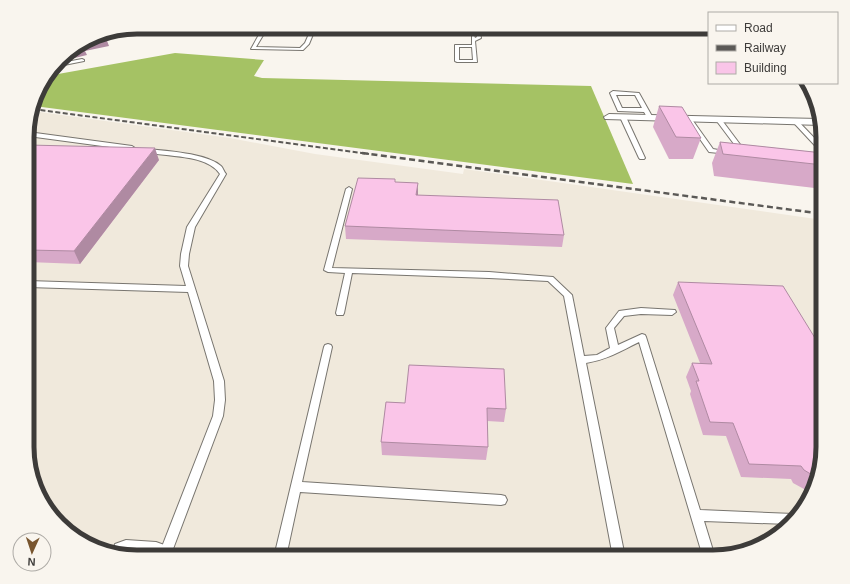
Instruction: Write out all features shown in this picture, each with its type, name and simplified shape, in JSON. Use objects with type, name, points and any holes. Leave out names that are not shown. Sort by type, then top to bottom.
[{"type":"street","points":[[609,117],[648,114],[689,119],[815,122]]},
{"type":"lane","points":[[261,34],[253,48],[301,49],[307,44],[311,34]]},
{"type":"lane","points":[[471,34],[473,36],[474,46],[475,61],[457,60],[457,46],[474,46]]},
{"type":"lane","points":[[65,64],[82,60]]},
{"type":"lane","points":[[613,93],[637,94],[648,114],[620,110],[613,93]]},
{"type":"lane","points":[[623,117],[642,158]]},
{"type":"lane","points":[[689,119],[711,151],[733,154]]},
{"type":"lane","points":[[719,120],[739,147]]},
{"type":"lane","points":[[795,122],[816,144]]},
{"type":"lane","points":[[34,135],[203,159],[217,165],[222,169],[223,174],[219,183],[191,227],[184,266],[219,381],[220,400],[218,416],[167,550]]},
{"type":"lane","points":[[349,189],[328,270],[489,275],[550,279],[568,295],[618,550]]},
{"type":"lane","points":[[340,313],[349,271]]},
{"type":"lane","points":[[34,284],[191,289]]},
{"type":"lane","points":[[615,351],[610,328],[622,314],[641,310],[672,312]]},
{"type":"lane","points":[[581,360],[598,358],[615,351],[628,342],[642,337],[707,550]]},
{"type":"lane","points":[[282,550],[328,347]]},
{"type":"lane","points":[[296,486],[501,500]]},
{"type":"lane","points":[[696,515],[786,519]]},
{"type":"shaded area","points":[[38,112],[230,138],[315,154],[463,174],[464,169],[816,219],[816,454],[811,480],[802,498],[795,510],[781,524],[770,533],[746,545],[713,550],[130,550],[104,545],[80,533],[64,520],[51,504],[39,480],[34,454],[34,137]]},
{"type":"green space","points":[[175,53],[264,60],[254,76],[262,78],[591,86],[633,184],[39,107],[51,80],[56,74]]},
{"type":"building","points":[[659,106],[682,107],[701,138],[676,137]]},
{"type":"building","points":[[720,142],[816,152],[816,164],[723,154]]},
{"type":"building","points":[[34,145],[155,148],[74,251],[34,250]]},
{"type":"building","points":[[358,178],[395,179],[395,182],[418,183],[416,195],[558,200],[564,235],[345,226]]},
{"type":"building","points":[[678,282],[783,286],[816,340],[816,454],[812,475],[804,470],[801,466],[749,464],[733,423],[710,422],[696,381],[699,381],[692,363],[712,364]]},
{"type":"building","points":[[409,365],[504,369],[506,409],[487,408],[488,447],[381,442],[386,402],[405,403]]},
{"type":"railway","points":[[38,110],[369,154]]},
{"type":"railway","points":[[362,153],[816,213]]}]
